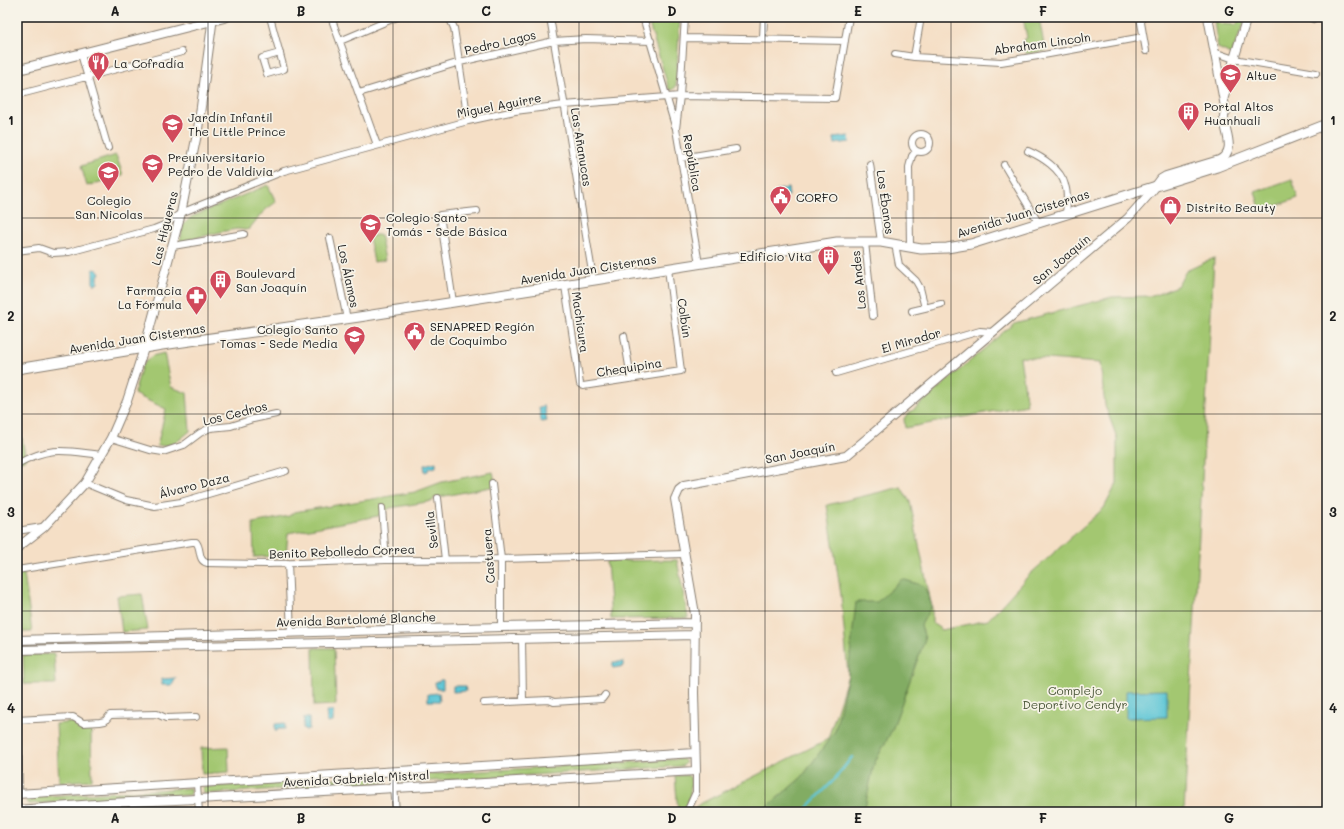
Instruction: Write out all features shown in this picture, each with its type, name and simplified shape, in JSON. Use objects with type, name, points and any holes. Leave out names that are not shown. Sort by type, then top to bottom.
[{"type":"main road","points":[[17,70],[213,19],[226,17]]},
{"type":"main road","points":[[1208,17],[1235,160]]},
{"type":"main road","points":[[1224,104],[1234,59],[1247,17]]},
{"type":"main road","name":"Las Higueras","points":[[17,548],[44,527],[85,482],[111,438],[127,401],[144,348],[181,214],[198,129],[213,19]]},
{"type":"main road","name":"Avenida Juan Cisternas","points":[[1156,185],[1166,176],[1222,158],[1227,154],[1229,146],[1224,118],[1224,104]]},
{"type":"main road","name":"Avenida Juan Cisternas","points":[[17,369],[144,348],[565,286],[837,242],[881,242],[920,249],[947,248],[971,244],[1235,160],[1327,124]]},
{"type":"main road","name":"San Joaquín","points":[[696,770],[695,614],[675,499],[679,490],[684,486],[846,456],[1128,218],[1156,185]]},
{"type":"main road","name":"Avenida Bartolomé Blanche","points":[[17,640],[124,636],[695,623]]},
{"type":"main road","name":"Avenida Bartolomé Blanche","points":[[17,650],[300,645],[522,638],[695,635]]},
{"type":"main road","points":[[124,636],[125,647]]},
{"type":"main road","points":[[17,738],[17,795]]},
{"type":"main road","name":"Avenida Gabriela Mistral","points":[[17,795],[695,753]]},
{"type":"main road","name":"Avenida Gabriela Mistral","points":[[17,810],[108,803],[696,770]]},
{"type":"street","points":[[270,17],[280,53]]},
{"type":"street","points":[[331,17],[378,145]]},
{"type":"street","points":[[340,41],[396,17]]},
{"type":"street","points":[[449,17],[454,28],[468,120]]},
{"type":"street","name":"Las Añanucas","points":[[550,17],[592,272],[592,281]]},
{"type":"street","points":[[643,17],[676,129]]},
{"type":"street","name":"República","points":[[685,17],[680,96],[676,129],[699,264]]},
{"type":"street","points":[[763,38],[764,17]]},
{"type":"street","points":[[684,38],[763,38],[845,41],[850,17]]},
{"type":"street","points":[[914,57],[920,17]]},
{"type":"street","points":[[1140,17],[1146,51]]},
{"type":"street","name":"Abraham Lincoln","points":[[895,54],[914,57],[1001,62],[1143,37]]},
{"type":"street","name":"Pedro Lagos","points":[[359,93],[460,62],[554,41],[586,39],[651,41]]},
{"type":"street","name":"Miguel Aguirre","points":[[17,251],[39,248],[53,253],[69,252],[154,229],[164,225],[181,214],[284,171],[468,120],[515,111],[564,105],[680,96],[835,98],[845,41]]},
{"type":"street","points":[[17,95],[182,52]]},
{"type":"street","points":[[1214,52],[1234,59],[1316,73]]},
{"type":"street","points":[[81,54],[108,148]]},
{"type":"street","points":[[681,158],[736,150]]},
{"type":"street","points":[[910,247],[909,167],[912,156],[916,150]]},
{"type":"street","points":[[1028,151],[1037,155],[1055,168],[1062,178],[1066,185],[1066,214]]},
{"type":"street","name":"Los Ébanos","points":[[870,164],[881,242]]},
{"type":"street","points":[[1004,165],[1038,222]]},
{"type":"street","points":[[453,302],[440,215],[477,211]]},
{"type":"street","points":[[173,246],[244,234]]},
{"type":"street","name":"Los Álamos","points":[[330,238],[347,319]]},
{"type":"street","name":"Los Andes","points":[[865,242],[873,316]]},
{"type":"street","points":[[895,244],[899,265],[916,281],[920,288],[925,308]]},
{"type":"street","name":"Colbún","points":[[668,269],[682,371]]},
{"type":"street","name":"Machicura","points":[[565,286],[580,384]]},
{"type":"street","points":[[912,312],[941,304]]},
{"type":"street","name":"El Mirador","points":[[836,373],[980,331],[992,332]]},
{"type":"street","points":[[624,336],[631,378]]},
{"type":"street","name":"Chequipina","points":[[580,384],[583,386],[682,371]]},
{"type":"street","name":"Los Cedros","points":[[111,438],[150,450],[164,452],[184,445],[200,433],[210,428],[230,426],[276,414]]},
{"type":"street","points":[[17,464],[38,454],[57,450],[102,455]]},
{"type":"street","name":"Álvaro Daza","points":[[85,482],[126,500],[155,506],[181,502],[286,471]]},
{"type":"street","name":"Castuera","points":[[492,484],[501,559],[501,627]]},
{"type":"street","name":"Sevilla","points":[[438,498],[445,560]]},
{"type":"street","points":[[382,508],[386,560]]},
{"type":"street","points":[[17,532],[44,527]]},
{"type":"street","name":"Benito Rebolledo Correa","points":[[17,570],[192,542],[196,542],[199,546],[201,558],[203,562],[207,563],[501,559],[685,554]]},
{"type":"street","points":[[288,563],[292,633]]},
{"type":"street","points":[[522,638],[523,700]]},
{"type":"street","points":[[484,703],[523,700],[549,700],[554,702],[602,699],[605,696]]},
{"type":"street","points":[[17,720],[73,717],[83,723],[105,721],[110,715],[157,714],[166,718],[196,717]]},
{"type":"street","points":[[687,812],[696,792],[696,770]]},
{"type":"street","points":[[393,771],[396,812]]},
{"type":"street","points":[[197,784],[199,812]]},
{"type":"green space","points":[[647,17],[680,17],[676,85],[674,89],[669,89]]},
{"type":"green space","points":[[1023,17],[1039,17],[1045,51],[1026,54],[1023,40],[1027,38]]},
{"type":"green space","points":[[1241,17],[1247,17],[1231,54],[1218,48],[1214,21],[1222,24],[1236,25]]},
{"type":"green space","points":[[116,155],[123,175],[87,186],[81,166]]},
{"type":"green space","points":[[1292,179],[1298,198],[1261,211],[1255,192]]},
{"type":"green space","points":[[268,185],[276,202],[264,211],[249,229],[237,229],[220,232],[180,242],[183,225],[191,217]]},
{"type":"green space","points":[[380,234],[385,260],[374,262],[369,237]]},
{"type":"green space","name":"Complejo Deportivo Cendyr","points":[[1214,258],[1184,812],[694,812],[698,805],[828,739],[848,675],[841,595],[827,505],[901,487],[910,502],[932,608],[932,623],[942,630],[988,620],[1029,575],[1104,508],[1117,483],[1117,438],[1105,405],[1100,363],[1020,357],[1027,405],[905,428],[904,418],[1014,323],[1112,297],[1153,296],[1177,286],[1186,271]]},
{"type":"green space","points":[[164,353],[171,387],[187,393],[190,431],[172,444],[157,446],[166,409],[134,394],[142,365],[152,356]]},
{"type":"green space","points":[[17,414],[26,459],[17,463]]},
{"type":"green space","points":[[493,472],[496,486],[434,498],[433,501],[390,508],[378,516],[288,533],[286,556],[254,557],[253,523],[289,516],[294,512],[415,492],[442,482]]},
{"type":"green space","points":[[677,560],[688,618],[611,619],[607,561]]},
{"type":"green space","points":[[24,573],[32,632],[21,632],[17,598],[17,574]]},
{"type":"green space","points":[[902,579],[924,586],[932,605],[921,625],[925,639],[892,730],[874,764],[865,807],[861,812],[761,812],[802,777],[835,731],[848,675],[856,602],[877,602]]},
{"type":"green space","points":[[142,594],[148,630],[122,632],[117,596]]},
{"type":"green space","points":[[313,648],[334,648],[336,705],[314,706]]},
{"type":"green space","points":[[54,654],[56,684],[24,684],[23,655]]},
{"type":"green space","points":[[74,722],[81,728],[91,727],[92,780],[59,782],[56,724]]},
{"type":"green space","points":[[228,747],[229,772],[202,774],[201,748]]},
{"type":"green space","points":[[683,759],[686,762],[683,766],[398,783],[398,776]]},
{"type":"green space","points":[[687,775],[690,777],[691,782],[688,802],[678,812],[675,776]]},
{"type":"green space","points":[[387,776],[387,782],[203,794],[202,787]]},
{"type":"green space","points":[[190,788],[190,795],[29,804],[26,800],[29,797]]},
{"type":"water","points":[[849,136],[850,142],[835,144],[834,138]]},
{"type":"water","points":[[788,188],[789,196],[778,195],[777,190]]},
{"type":"water","points":[[94,269],[98,270],[100,273],[98,276],[98,283],[95,285],[93,283]]},
{"type":"water","points":[[544,406],[547,421],[541,422],[539,407]]},
{"type":"water","points":[[436,462],[436,467],[429,468],[428,471],[425,472],[424,465]]},
{"type":"water","points":[[613,662],[624,662],[624,666],[613,668]]},
{"type":"water","points":[[176,678],[172,685],[162,685],[162,679]]},
{"type":"water","points":[[440,680],[443,680],[443,689],[436,689],[435,682],[439,682]]},
{"type":"water","points":[[453,686],[465,686],[466,691],[453,692]]},
{"type":"water","points":[[1167,690],[1167,717],[1126,718],[1126,691]]},
{"type":"water","points":[[439,693],[440,701],[428,701],[428,694]]},
{"type":"water","points":[[326,711],[333,711],[333,722],[327,723]]},
{"type":"water","points":[[304,718],[309,718],[309,729],[306,730],[303,728]]},
{"type":"water","points":[[285,723],[285,729],[278,729],[275,731],[275,724]]},
{"type":"waterway","points":[[803,812],[834,780],[852,757]]},
{"type":"place","name":"La Cofradía","points":[[99,82]]},
{"type":"place","name":"Altue","points":[[1231,94]]},
{"type":"place","name":"Portal Altos Huanhuali","points":[[1189,132]]},
{"type":"place","name":"Jardín Infantil The Little Prince","points":[[173,144]]},
{"type":"place","name":"Preuniversitario Pedro de Valdivia","points":[[153,184]]},
{"type":"place","name":"Colegio San Nicolas","points":[[109,192]]},
{"type":"place","name":"CORFO","points":[[780,216]]},
{"type":"place","name":"Distrito Beauty","points":[[1170,226]]},
{"type":"place","name":"Colegio Santo Tomás - Sede Básica","points":[[370,244]]},
{"type":"place","name":"Edificio Vita","points":[[828,276]]},
{"type":"place","name":"Boulevard San Joaquín","points":[[221,300]]},
{"type":"place","name":"Farmacia La Fórmula","points":[[197,316]]},
{"type":"place","name":"SENAPRED Región de Coquimbo","points":[[414,352]]},
{"type":"place","name":"Colegio Santo Tomas - Sede Media","points":[[354,356]]}]
